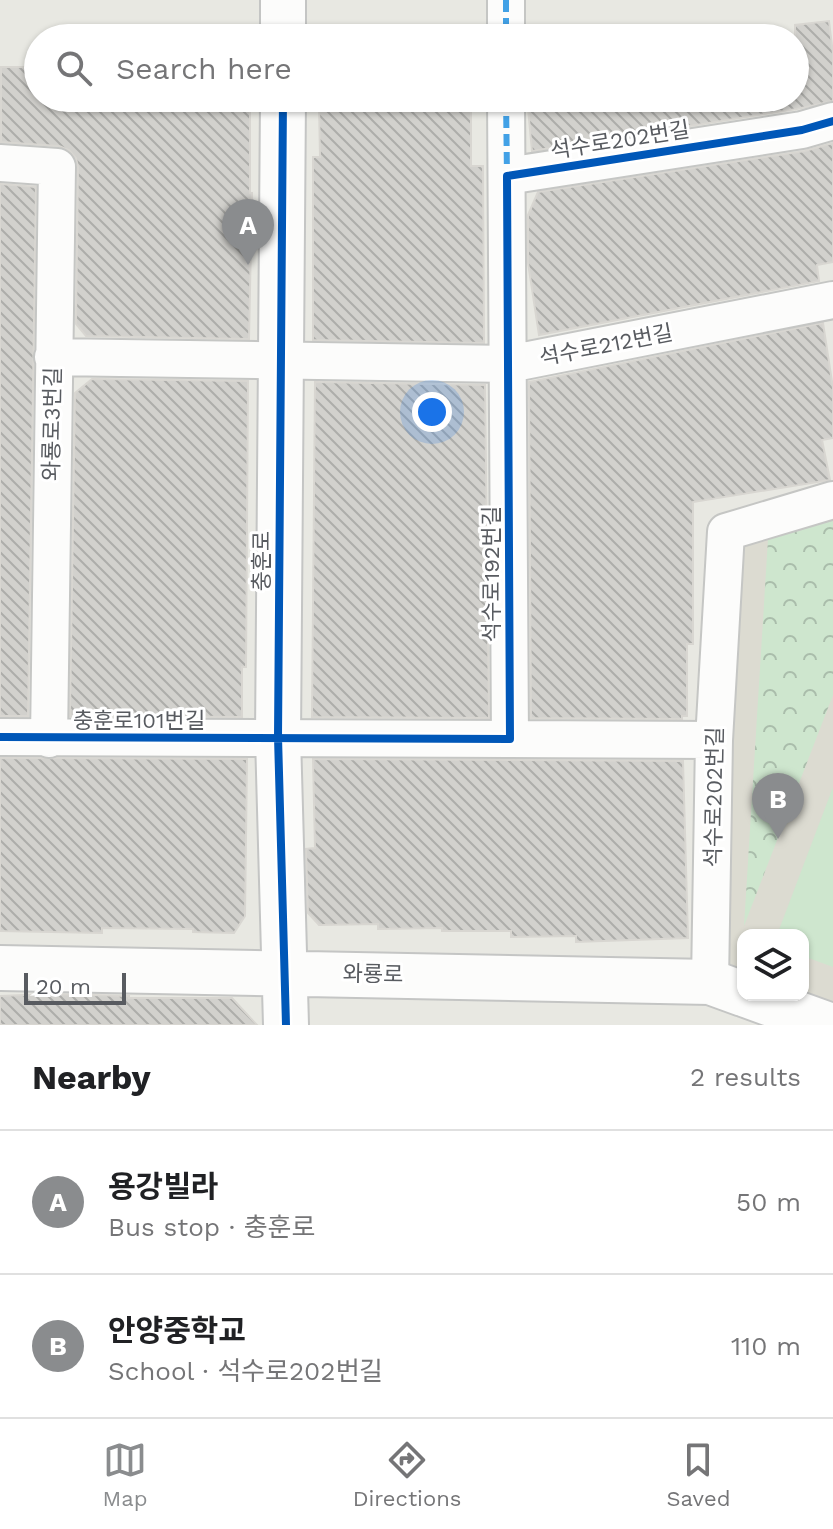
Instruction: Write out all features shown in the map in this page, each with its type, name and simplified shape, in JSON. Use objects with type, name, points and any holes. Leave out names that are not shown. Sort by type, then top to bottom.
[{"type":"street","points":[[283,0],[283,24]]},
{"type":"street","points":[[506,0],[506,24]]},
{"type":"street","name":"충훈로","points":[[283,112],[278,737],[286,1025]]},
{"type":"street","name":"석수로192번길","points":[[506,112],[510,739]]},
{"type":"street","name":"석수로202번길","points":[[507,176],[802,130],[833,121]]},
{"type":"street","name":"와룡로3번길","points":[[0,163],[57,167],[49,739]]},
{"type":"street","name":"석수로212번길","points":[[53,357],[509,364],[833,300]]},
{"type":"street","name":"석수로202번길","points":[[733,990],[714,740],[726,532],[833,500]]},
{"type":"street","name":"충훈로101번길","points":[[0,737],[278,737]]},
{"type":"street","points":[[278,737],[714,740]]},
{"type":"street","name":"와룡로","points":[[0,968],[284,972],[733,990],[829,1025]]},
{"type":"shaded area","points":[[833,517],[833,1017],[809,999],[809,929],[737,929],[737,981],[721,975],[733,542]]},
{"type":"green space","points":[[833,516],[833,695],[744,926],[769,523]]},
{"type":"green space","points":[[833,787],[833,967],[809,958],[809,929],[779,929]]},
{"type":"building","points":[[829,21],[833,54],[833,101],[809,106],[809,24],[804,24]]},
{"type":"building","points":[[1,67],[24,67],[24,112],[250,112],[249,339],[86,336],[76,324],[76,158],[69,150],[59,146],[1,142]]},
{"type":"building","points":[[319,112],[471,112],[471,166],[483,166],[484,343],[313,340],[313,157],[320,157]]},
{"type":"building","points":[[528,112],[778,112],[532,151]]},
{"type":"building","points":[[833,143],[833,262],[817,265],[819,281],[539,335],[528,263],[528,215],[538,192],[805,151]]},
{"type":"building","points":[[0,184],[36,187],[28,716],[0,716]]},
{"type":"building","points":[[823,323],[833,388],[833,438],[822,440],[830,480],[693,502],[693,644],[687,644],[687,716],[682,716],[682,719],[531,718],[529,382]]},
{"type":"building","points":[[92,379],[248,381],[246,667],[242,667],[242,717],[70,716],[75,393]]},
{"type":"building","points":[[315,382],[485,385],[489,718],[312,717]]},
{"type":"building","points":[[0,758],[247,759],[245,916],[234,933],[193,932],[193,929],[102,928],[102,933],[0,931]]},
{"type":"building","points":[[313,759],[683,761],[688,938],[576,942],[576,936],[511,937],[511,931],[378,929],[378,924],[319,925],[308,913],[306,849],[315,848]]},
{"type":"building","points":[[48,994],[232,998],[257,1025],[0,1025],[0,996]]},
{"type":"marked path","points":[[506,0],[506,24]]},
{"type":"marked path","points":[[506,112],[507,176]]},
{"type":"cycle path","points":[[283,112],[278,737],[286,1025]]},
{"type":"cycle path","points":[[0,737],[510,739],[507,176],[802,130],[833,121]]},
{"type":"place","name":"용강빌라","points":[[248,265]]},
{"type":"place","name":"안양중학교","points":[[778,839]]}]
